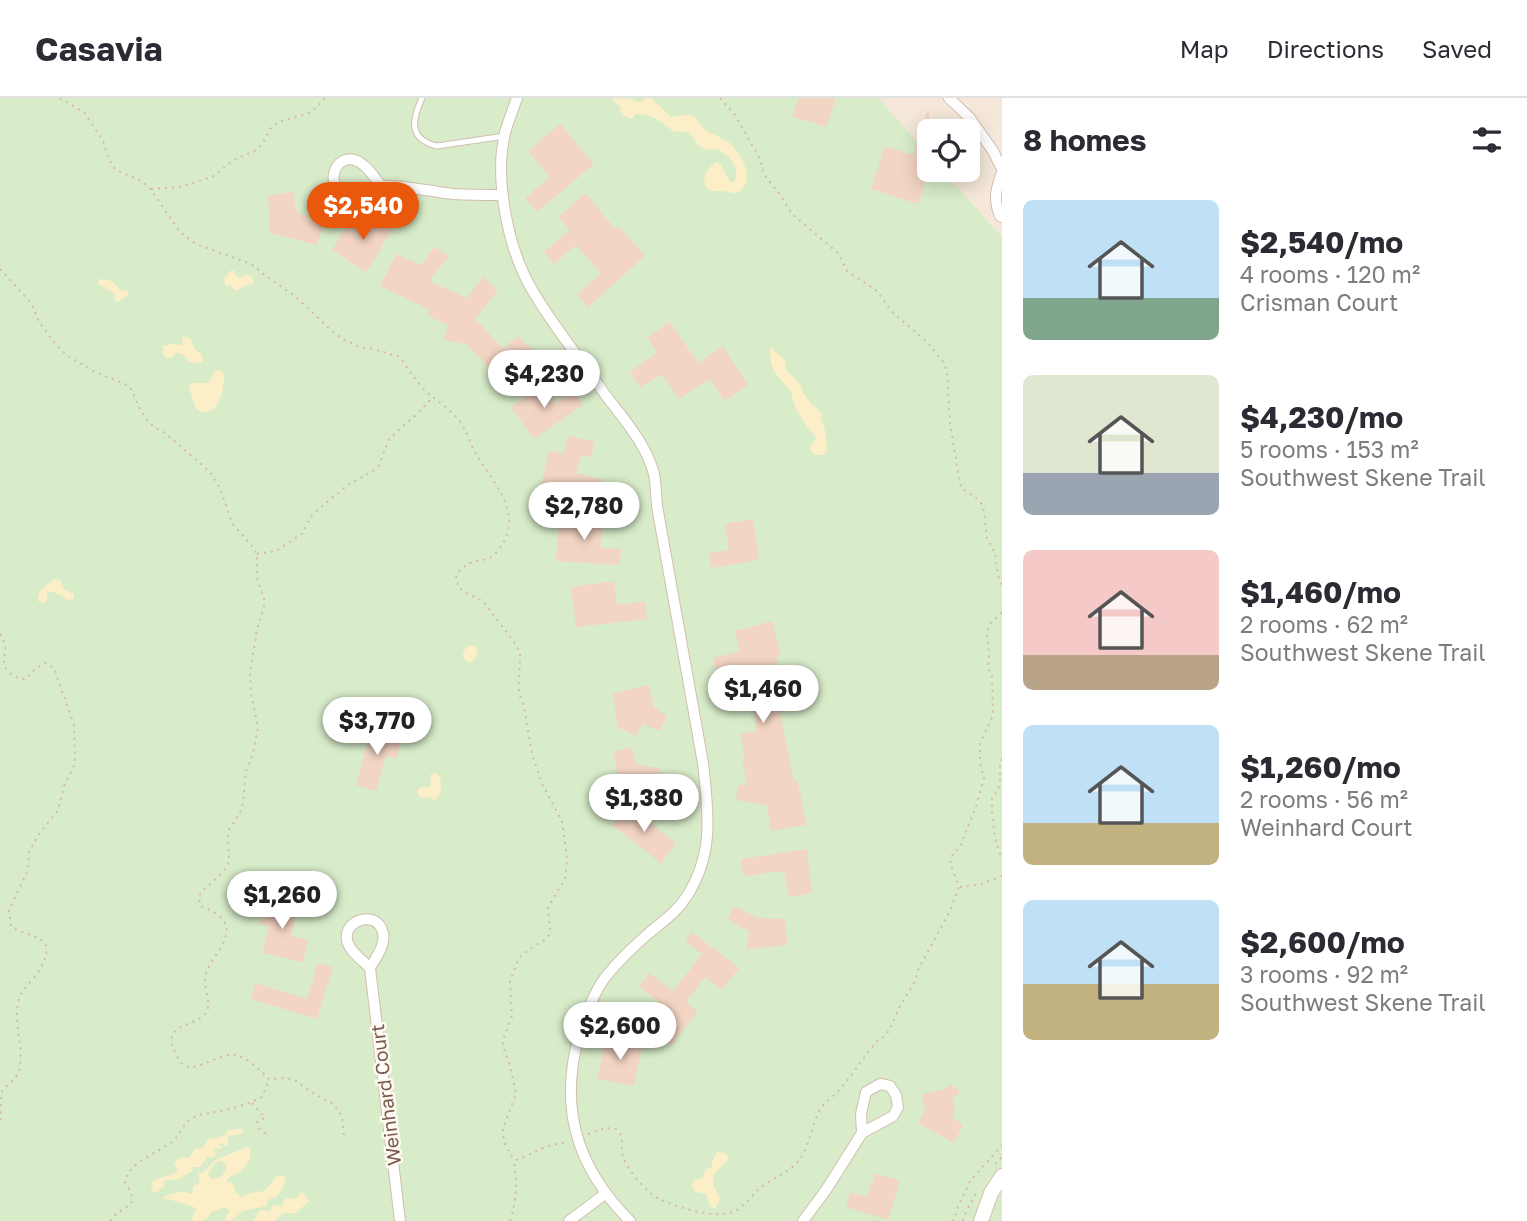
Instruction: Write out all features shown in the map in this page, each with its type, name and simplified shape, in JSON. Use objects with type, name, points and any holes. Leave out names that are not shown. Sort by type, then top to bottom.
[{"type":"street","points":[[517,98],[505,135],[502,165],[503,195],[509,230],[518,262],[531,288],[641,443],[654,473],[657,506],[703,763],[707,801],[709,828],[706,851],[687,897],[671,915],[625,954],[604,979],[583,1022],[572,1070],[572,1118],[588,1167],[605,1194],[630,1221]]},
{"type":"street","points":[[948,98],[970,117],[993,151],[1002,171],[995,204],[1002,217]]},
{"type":"street","points":[[381,186],[455,194],[503,195]]},
{"type":"street","name":"Weinhard Court","points":[[370,968],[350,948],[346,940],[353,923],[360,919],[369,919],[378,924],[383,932],[383,943],[370,968],[400,1221]]},
{"type":"street","points":[[803,1221],[862,1133],[893,1116],[898,1107],[896,1095],[890,1086],[880,1084],[866,1092],[861,1114],[862,1133]]},
{"type":"street","points":[[984,1215],[991,1193],[1002,1176]]},
{"type":"street","points":[[984,1215],[1002,1192]]},
{"type":"street","points":[[569,1221],[605,1194]]},
{"type":"lane","points":[[422,98],[414,117],[415,129],[426,144],[437,146],[505,135]]},
{"type":"path","points":[[61,98],[85,113],[103,141],[109,160],[116,170],[136,178],[150,189],[180,232],[196,244],[251,264],[302,301],[345,341],[400,357],[415,381],[461,422],[474,451],[496,484],[510,516],[509,528],[496,554],[463,567],[456,575],[456,580],[464,592],[483,601],[490,608],[517,646],[520,655],[518,686],[533,754],[543,786],[562,821],[567,861],[565,879],[548,909],[549,935],[520,957],[510,982],[512,1016],[503,1040],[516,1094],[503,1128],[505,1144],[514,1161],[517,1186],[510,1221]]},
{"type":"path","points":[[150,189],[179,187],[212,177],[234,160],[262,145],[270,129],[278,122],[307,114],[326,98]]},
{"type":"path","points":[[720,98],[735,115],[760,159],[768,180],[792,214],[838,253],[848,271],[877,291],[891,311],[928,342],[943,362],[947,371],[950,424],[961,488],[981,503],[987,538],[995,553],[1002,586]]},
{"type":"path","points":[[0,269],[31,303],[39,323],[57,346],[94,372],[125,384],[131,389],[146,419],[216,478],[232,523],[257,555],[257,578],[264,607],[257,629],[250,673],[258,728],[246,771],[243,803],[228,831],[227,867],[204,887],[199,897],[200,905],[221,918],[226,932],[223,944],[207,971],[206,1011],[202,1016],[174,1031],[173,1046],[179,1060],[189,1068],[222,1055],[238,1055],[270,1079],[287,1078],[296,1082],[334,1104],[342,1117],[344,1136]]},
{"type":"path","points":[[257,555],[276,551],[302,534],[312,515],[348,485],[373,471],[379,465],[389,439],[433,397]]},
{"type":"path","points":[[514,1161],[548,1146],[605,1128],[616,1129],[622,1136],[622,1154],[626,1165],[656,1198],[685,1210],[715,1216],[730,1215],[740,1209],[759,1189],[795,1165],[802,1156],[820,1109],[841,1089],[877,1041],[890,1029],[950,911],[959,887],[950,863],[960,847],[984,779],[980,744],[993,715],[987,633],[989,625],[1002,612]]},
{"type":"path","points":[[0,634],[5,645],[4,663],[13,676],[26,679],[40,664],[46,663],[54,668],[76,736],[74,768],[65,783],[58,810],[29,852],[28,870],[9,911],[11,926],[18,932],[44,940],[47,947],[43,964],[18,1001],[16,1022],[21,1043],[18,1072],[14,1080],[2,1090],[0,1125]]},
{"type":"path","points":[[1002,758],[1000,783],[992,800],[992,814],[995,821],[993,829],[1002,858]]},
{"type":"path","points":[[959,887],[981,884],[1002,876]]},
{"type":"path","points":[[110,1221],[131,1204],[132,1193],[125,1182],[128,1174],[141,1161],[175,1140],[187,1121],[193,1117],[210,1111],[229,1109],[262,1097],[270,1079]]},
{"type":"path","points":[[252,1102],[264,1118],[257,1122],[258,1127],[268,1133]]},
{"type":"path","points":[[952,1221],[970,1181],[1002,1145]]},
{"type":"shaded area","points":[[722,98],[1002,98],[1002,367]]},
{"type":"green space","points":[[0,98],[878,98],[917,142],[917,182],[953,182],[1002,237],[1002,1221],[0,1221]]},
{"type":"sand","points":[[613,98],[638,102],[651,98],[671,117],[694,117],[703,128],[727,141],[736,150],[746,170],[746,183],[743,188],[735,193],[708,189],[704,182],[706,174],[717,162],[731,183],[735,181],[735,167],[726,155],[718,149],[701,147],[690,133],[674,132],[652,117],[635,114],[633,119],[622,115],[621,107]]},
{"type":"sand","points":[[234,270],[240,278],[251,276],[253,284],[238,290],[227,286],[224,278],[228,276],[228,272]]},
{"type":"sand","points":[[99,279],[112,281],[121,291],[128,290],[129,294],[118,302],[115,301],[114,293],[98,284]]},
{"type":"sand","points":[[182,337],[190,338],[195,350],[202,356],[202,362],[188,362],[182,354],[175,353],[172,358],[163,355],[163,346],[183,345]]},
{"type":"sand","points":[[770,347],[786,361],[785,368],[822,415],[820,419],[825,431],[827,452],[822,455],[815,455],[810,450],[815,436],[803,421],[791,391],[775,372]]},
{"type":"sand","points":[[219,370],[224,373],[219,402],[211,410],[201,412],[196,408],[189,386],[193,383],[208,383]]},
{"type":"sand","points":[[55,579],[61,581],[67,591],[74,593],[74,599],[67,600],[48,591],[45,603],[38,601],[40,591]]},
{"type":"sand","points":[[473,645],[477,648],[477,653],[470,663],[463,655],[467,647]]},
{"type":"sand","points":[[436,773],[441,785],[437,798],[421,798],[417,793],[418,789],[429,788],[430,775]]},
{"type":"sand","points":[[242,1129],[241,1134],[229,1136],[227,1146],[221,1143],[220,1149],[214,1148],[214,1157],[207,1157],[200,1167],[193,1167],[192,1171],[179,1179],[165,1180],[165,1186],[157,1193],[151,1191],[153,1181],[178,1171],[174,1164],[181,1157],[189,1158],[195,1149],[203,1148],[207,1140],[222,1136],[228,1130]]},
{"type":"sand","points":[[250,1148],[246,1166],[226,1182],[233,1183],[236,1193],[241,1197],[264,1191],[277,1176],[283,1175],[286,1180],[278,1196],[268,1200],[266,1206],[247,1210],[229,1221],[225,1221],[229,1212],[225,1207],[211,1212],[204,1220],[192,1221],[197,1209],[181,1202],[162,1199],[184,1191],[193,1193],[193,1186],[200,1183],[198,1174],[205,1171],[215,1160]],"holes":[[[219,1161],[226,1163],[222,1176],[211,1179],[208,1175],[214,1164]]]},
{"type":"sand","points":[[717,1152],[725,1153],[729,1159],[713,1175],[713,1185],[720,1197],[715,1208],[711,1207],[706,1194],[695,1192],[691,1185],[703,1177],[706,1169],[712,1168]]},
{"type":"sand","points":[[302,1192],[309,1201],[296,1213],[284,1213],[273,1221],[253,1221],[260,1210],[270,1211],[273,1205],[281,1207],[286,1198],[296,1199]]},
{"type":"building","points":[[799,98],[836,98],[826,127],[792,116]]},
{"type":"building","points":[[560,124],[594,164],[537,212],[525,198],[550,177],[528,151]]},
{"type":"building","points":[[917,143],[917,182],[925,182],[918,204],[871,189],[885,146],[913,155]]},
{"type":"building","points":[[293,192],[297,213],[325,221],[317,245],[270,233],[268,195]]},
{"type":"building","points":[[586,193],[615,229],[618,226],[645,256],[588,307],[577,295],[601,273],[576,245],[554,264],[544,252],[570,230],[558,217]]},
{"type":"building","points":[[353,217],[372,228],[390,217],[396,225],[366,272],[332,250]]},
{"type":"building","points":[[434,247],[449,256],[429,281],[467,298],[483,277],[498,290],[475,319],[504,349],[518,336],[536,354],[505,384],[466,344],[444,340],[448,325],[428,316],[430,310],[380,286],[396,254],[421,265]]},
{"type":"building","points":[[670,322],[698,363],[723,346],[748,385],[724,401],[710,379],[679,399],[662,374],[640,388],[630,372],[657,353],[647,337]]},
{"type":"building","points":[[543,385],[556,403],[573,391],[583,405],[534,439],[511,407]]},
{"type":"building","points":[[568,436],[595,442],[591,457],[581,455],[576,473],[604,480],[598,502],[540,489],[549,450],[564,454]]},
{"type":"building","points":[[559,516],[603,519],[601,548],[621,549],[620,565],[556,561]]},
{"type":"building","points":[[753,519],[759,560],[711,568],[709,553],[729,550],[725,524]]},
{"type":"building","points":[[614,581],[617,605],[645,601],[647,619],[576,627],[571,587]]},
{"type":"building","points":[[772,621],[781,655],[776,657],[787,711],[780,713],[794,781],[798,781],[806,825],[771,831],[767,805],[736,800],[738,785],[747,785],[740,734],[757,731],[751,698],[727,703],[721,671],[716,673],[713,658],[740,651],[735,631]]},
{"type":"building","points":[[649,685],[654,707],[667,716],[660,731],[643,724],[635,736],[617,727],[613,693]]},
{"type":"building","points":[[372,728],[402,737],[396,759],[386,756],[376,791],[356,785]]},
{"type":"building","points":[[631,747],[637,765],[659,768],[663,782],[620,795],[614,752]]},
{"type":"building","points":[[627,805],[676,843],[661,863],[612,825]]},
{"type":"building","points":[[807,849],[812,893],[789,897],[784,871],[743,876],[741,859]]},
{"type":"building","points":[[265,899],[298,906],[291,936],[308,940],[303,962],[263,953],[269,926],[260,924]]},
{"type":"building","points":[[734,906],[759,918],[785,919],[787,945],[746,949],[749,931],[728,920]]},
{"type":"building","points":[[692,932],[739,968],[722,990],[705,977],[686,1002],[698,1011],[671,1046],[647,1027],[664,1006],[639,986],[649,973],[673,991],[702,954],[685,941]]},
{"type":"building","points":[[318,963],[333,967],[317,1019],[251,999],[255,983],[307,999]]},
{"type":"building","points":[[606,1038],[642,1046],[634,1086],[597,1079]]},
{"type":"building","points":[[951,1084],[960,1093],[952,1099],[955,1107],[953,1118],[963,1125],[954,1143],[918,1123],[925,1111],[922,1094],[942,1090]]},
{"type":"building","points":[[875,1173],[900,1181],[888,1220],[846,1207],[850,1192],[867,1197]]}]
